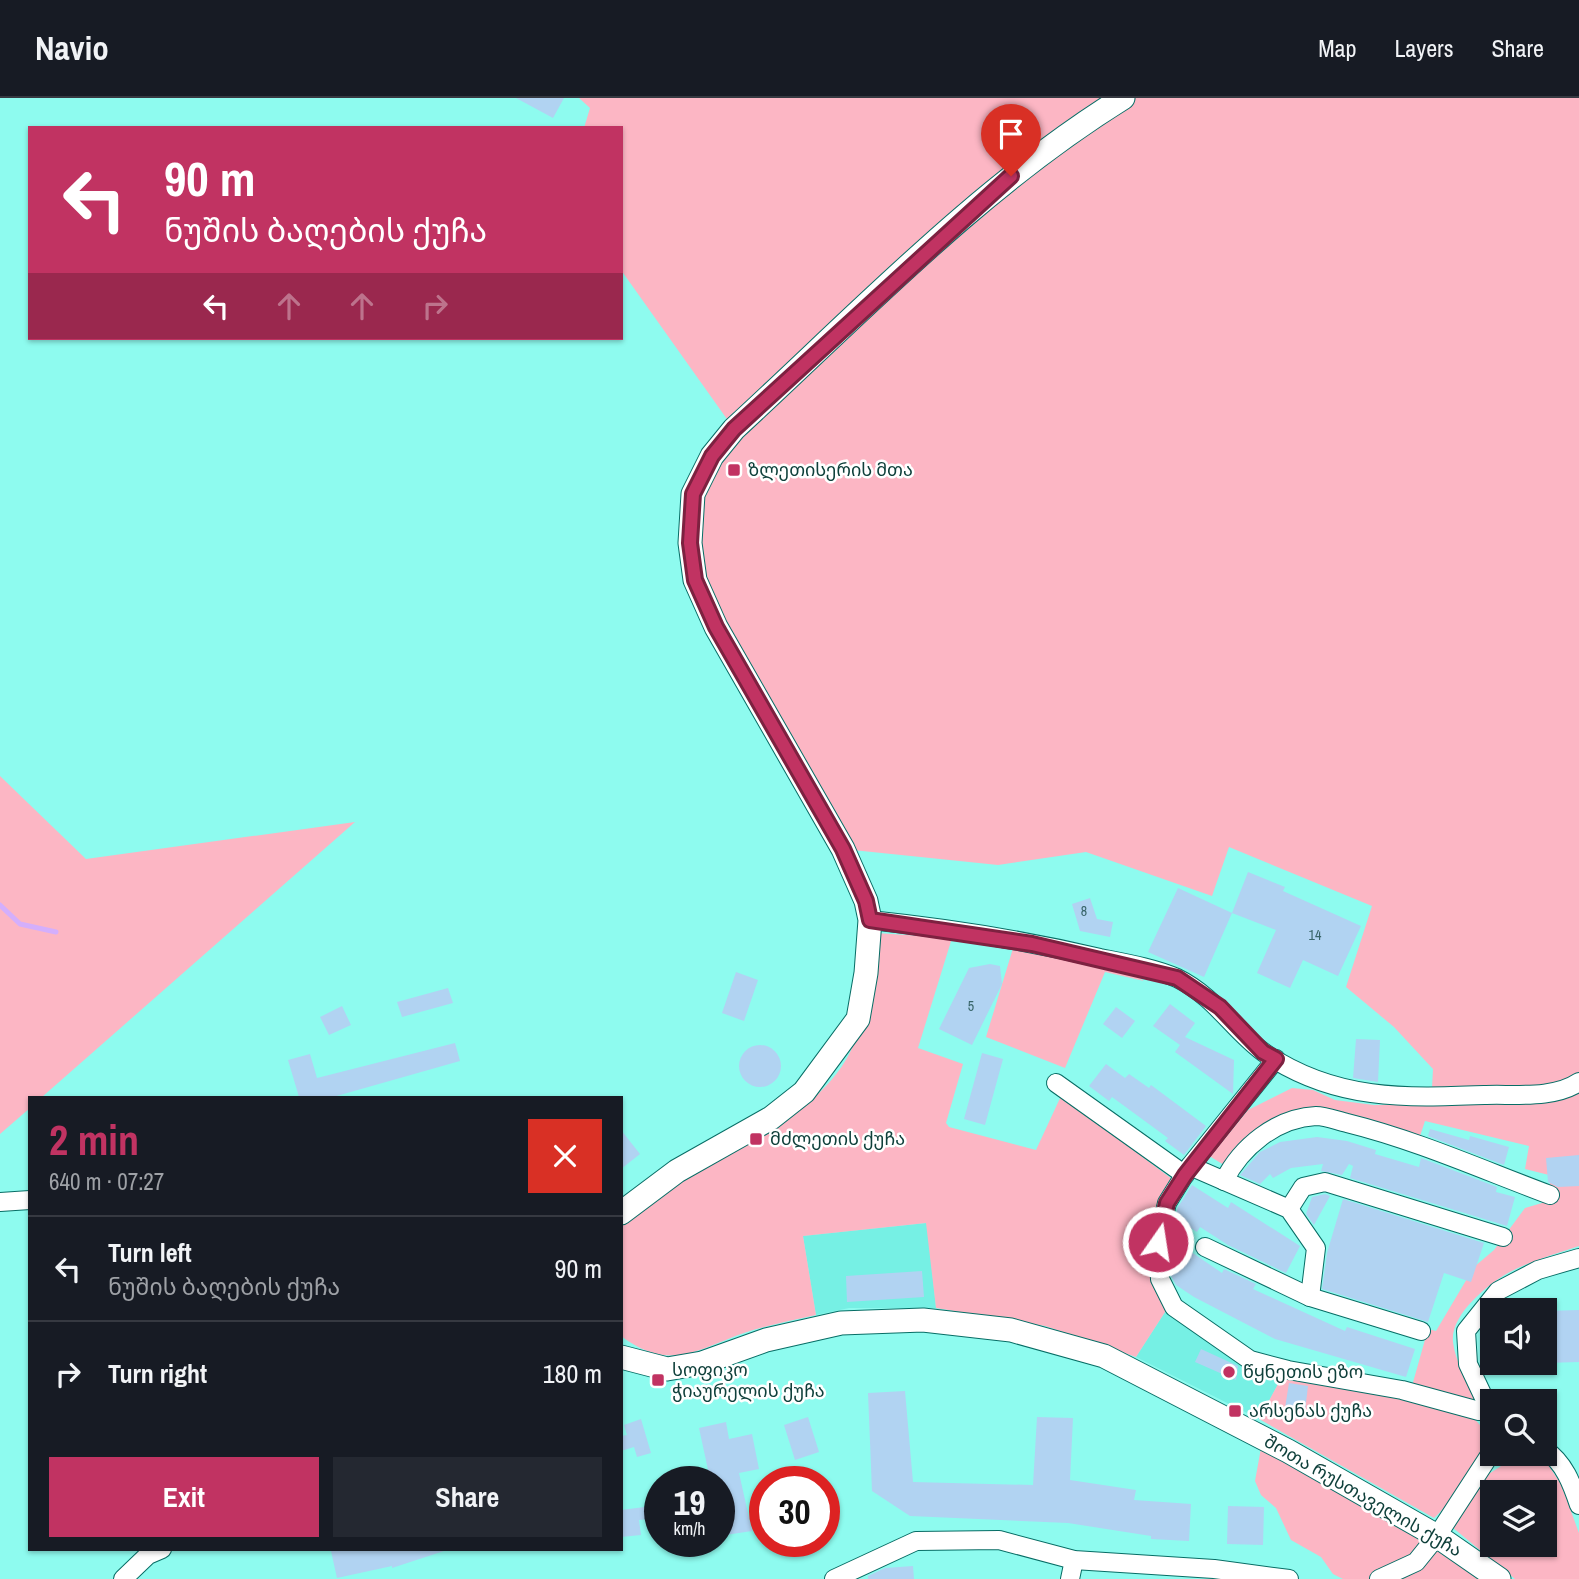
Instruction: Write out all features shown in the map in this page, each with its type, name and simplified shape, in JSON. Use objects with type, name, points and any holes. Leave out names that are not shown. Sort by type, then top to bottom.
[{"type":"main road","points":[[623,1212],[677,1171],[771,1118],[804,1092],[858,1019],[866,973],[870,920],[866,901],[843,849],[716,627],[695,580],[690,543],[693,494],[712,456],[734,429],[993,190],[1064,135],[1123,98]]},
{"type":"main road","name":"შოთა რუსთაველის ქუჩა","points":[[623,1358],[667,1369],[702,1363],[766,1340],[841,1323],[923,1320],[1011,1330],[1104,1356],[1288,1451],[1437,1535],[1499,1579]]},
{"type":"street","points":[[870,920],[1032,944],[1177,978],[1220,1007],[1263,1052],[1329,1085],[1379,1096],[1437,1099],[1527,1096],[1573,1087],[1579,1082]]},
{"type":"street","points":[[1276,1059],[1188,1171],[1167,1203],[1158,1242],[1160,1279],[1174,1307],[1250,1360],[1288,1370],[1402,1390],[1480,1411]]},
{"type":"street","points":[[1056,1083],[1188,1171],[1224,1181],[1289,1209],[1316,1248],[1310,1297]]},
{"type":"street","points":[[1224,1181],[1233,1163],[1250,1144],[1275,1128],[1317,1116],[1370,1129],[1550,1195]]},
{"type":"street","points":[[1289,1209],[1303,1187],[1325,1182],[1503,1237]]},
{"type":"street","points":[[0,1202],[28,1200]]},
{"type":"street","points":[[1205,1247],[1310,1297],[1422,1331]]},
{"type":"street","points":[[1480,1390],[1468,1364],[1466,1331],[1497,1291],[1538,1270],[1579,1258]]},
{"type":"street","points":[[1557,1460],[1572,1483],[1579,1505]]},
{"type":"street","points":[[1378,1579],[1416,1562],[1482,1466]]},
{"type":"street","points":[[834,1579],[916,1541],[999,1541],[1074,1560],[1214,1569],[1289,1579]]},
{"type":"street","points":[[123,1579],[148,1555],[157,1551]]},
{"type":"street","points":[[1070,1579],[1074,1560]]},
{"type":"shaded area","points":[[579,98],[1579,98],[1579,1082],[1572,1087],[1432,1088],[1433,1069],[1394,1027],[1346,987],[1372,906],[1229,847],[1212,896],[1086,852],[998,865],[843,849],[695,580],[693,494],[734,429],[623,273],[623,126],[585,126],[590,108]]},
{"type":"shaded area","points":[[0,776],[86,859],[355,822],[43,1096],[28,1096],[28,1110],[0,1134]]},
{"type":"shaded area","points":[[876,933],[952,938],[918,1048],[963,1064],[946,1123],[949,1127],[1036,1150],[1061,1096],[1172,1179],[1157,1213],[1153,1243],[1167,1309],[1136,1357],[1045,1326],[936,1308],[926,1223],[803,1236],[816,1315],[761,1328],[687,1354],[656,1354],[639,1348],[623,1337],[623,1224],[649,1203],[752,1142],[816,1096],[840,1069],[856,1038],[866,1000]]},
{"type":"shaded area","points":[[1014,945],[1127,971],[1144,981],[1105,972],[1065,1068],[986,1037]]},
{"type":"shaded area","points":[[1292,1088],[1313,1090],[1335,1100],[1374,1105],[1535,1101],[1579,1089],[1579,1246],[1508,1273],[1490,1285],[1464,1311],[1454,1332],[1454,1350],[1477,1402],[1412,1386],[1428,1329],[1436,1331],[1474,1267],[1494,1250],[1525,1208],[1542,1203],[1553,1176],[1525,1169],[1529,1146],[1425,1121],[1418,1142],[1314,1113],[1224,1165],[1206,1154],[1242,1113]]},
{"type":"shaded area","points":[[927,1223],[936,1308],[849,1308],[816,1315],[803,1236]]},
{"type":"shaded area","points":[[1167,1309],[1283,1375],[1259,1419],[1136,1357]]},
{"type":"shaded area","points":[[1283,1375],[1372,1390],[1467,1413],[1480,1426],[1480,1454],[1458,1491],[1434,1518],[1259,1419]]},
{"type":"shaded area","points":[[1261,1448],[1451,1557],[1479,1579],[1343,1579],[1333,1574],[1321,1557],[1291,1540],[1276,1508],[1261,1495],[1255,1481]]},
{"type":"shaded area","points":[[1501,1466],[1549,1466],[1561,1484],[1579,1533],[1579,1579],[1515,1579],[1488,1557],[1557,1557],[1557,1480],[1484,1480]]},
{"type":"shaded area","points":[[1480,1485],[1480,1550],[1452,1527]]},
{"type":"building","points":[[516,98],[564,98],[553,118]]},
{"type":"building","points":[[1248,872],[1285,887],[1283,891],[1361,926],[1338,976],[1303,960],[1290,988],[1257,973],[1276,930],[1232,913]]},
{"type":"building","points":[[1178,888],[1232,913],[1204,977],[1148,952]]},
{"type":"building","points":[[1090,898],[1097,919],[1113,922],[1110,937],[1080,931],[1072,904]]},
{"type":"building","points":[[990,964],[1000,966],[1002,984],[972,1045],[939,1029],[969,968]]},
{"type":"building","points":[[736,972],[758,980],[744,1021],[722,1013]]},
{"type":"building","points":[[448,988],[453,1003],[402,1017],[397,1002]]},
{"type":"building","points":[[1170,1004],[1195,1023],[1185,1037],[1234,1060],[1233,1094],[1175,1052],[1180,1045],[1153,1026]]},
{"type":"building","points":[[342,1006],[351,1025],[329,1035],[320,1017]]},
{"type":"building","points":[[1116,1007],[1135,1021],[1122,1038],[1103,1024]]},
{"type":"building","points":[[1356,1039],[1380,1040],[1378,1082],[1353,1078]]},
{"type":"building","points":[[455,1043],[460,1061],[337,1096],[299,1096],[288,1060],[310,1054],[317,1078]]},
{"type":"building","points":[[760,1045],[775,1051],[781,1066],[775,1081],[760,1087],[745,1081],[739,1066],[745,1051]]},
{"type":"building","points":[[982,1053],[1003,1059],[985,1125],[964,1119]]},
{"type":"building","points":[[1106,1064],[1125,1078],[1129,1074],[1149,1088],[1151,1085],[1206,1126],[1184,1155],[1165,1141],[1168,1138],[1112,1097],[1109,1101],[1089,1086]]},
{"type":"building","points":[[1430,1129],[1509,1147],[1504,1165],[1428,1136]]},
{"type":"building","points":[[623,1133],[640,1154],[623,1167]]},
{"type":"building","points":[[1317,1137],[1347,1141],[1376,1150],[1375,1154],[1419,1167],[1421,1158],[1497,1187],[1496,1192],[1515,1197],[1507,1226],[1350,1178],[1353,1166],[1349,1164],[1342,1175],[1321,1171],[1323,1164],[1291,1168],[1273,1178],[1270,1174],[1260,1184],[1240,1175],[1260,1152],[1280,1142]]},
{"type":"building","points":[[1579,1155],[1579,1186],[1558,1187],[1548,1182],[1546,1158]]},
{"type":"building","points":[[1192,1185],[1228,1208],[1231,1202],[1300,1246],[1286,1273],[1228,1245],[1200,1227],[1197,1232],[1175,1218],[1178,1207]]},
{"type":"building","points":[[1325,1194],[1330,1196],[1314,1225],[1306,1214],[1312,1197]]},
{"type":"building","points":[[1343,1199],[1484,1243],[1471,1282],[1444,1273],[1428,1322],[1322,1289],[1327,1253]]},
{"type":"building","points":[[1184,1247],[1222,1273],[1224,1269],[1256,1284],[1253,1289],[1345,1331],[1347,1327],[1415,1349],[1406,1377],[1275,1339],[1194,1297],[1176,1285],[1171,1276],[1171,1266]]},
{"type":"building","points":[[922,1271],[924,1297],[847,1302],[846,1276]]},
{"type":"building","points":[[1579,1310],[1579,1362],[1557,1363],[1557,1311]]},
{"type":"building","points":[[1201,1349],[1238,1366],[1236,1380],[1195,1362]]},
{"type":"building","points":[[1289,1383],[1308,1386],[1305,1411],[1285,1408]]},
{"type":"building","points":[[905,1391],[913,1482],[1033,1485],[1037,1417],[1073,1418],[1070,1480],[1136,1490],[1134,1500],[1191,1504],[1189,1541],[1151,1539],[1151,1536],[1068,1523],[910,1516],[872,1491],[868,1393]]},
{"type":"building","points":[[808,1417],[819,1452],[795,1460],[784,1425]]},
{"type":"building","points":[[641,1419],[651,1453],[637,1457],[634,1447],[623,1450],[623,1436],[627,1435],[624,1425]]},
{"type":"building","points":[[726,1422],[729,1439],[752,1434],[758,1466],[749,1466],[749,1471],[739,1473],[749,1518],[749,1531],[735,1534],[735,1466],[707,1466],[699,1428]]},
{"type":"building","points":[[1228,1506],[1264,1507],[1263,1545],[1227,1544]]},
{"type":"building","points":[[644,1507],[644,1520],[639,1520],[641,1535],[623,1537],[623,1510]]},
{"type":"building","points":[[331,1551],[444,1551],[392,1568],[337,1578]]},
{"type":"building","points":[[913,1566],[914,1579],[868,1579],[868,1576],[885,1568]]},
{"type":"waterway","points":[[0,905],[20,924],[56,932]]},
{"type":"place","name":"ზლეთისერის მთა","points":[[734,470]]},
{"type":"place","name":"მძლეთის ქუჩა","points":[[756,1139]]},
{"type":"place","name":"წყნეთის ეზო","points":[[1229,1372]]},
{"type":"place","name":"სოფიკო ჭიაურელის ქუჩა","points":[[658,1380]]},
{"type":"place","name":"არსენას ქუჩა","points":[[1235,1411]]},
{"type":"route","points":[[1011,176],[734,429],[712,456],[693,494],[690,543],[695,580],[716,627],[843,849],[866,901],[870,920],[922,925],[1080,953],[1177,978],[1220,1007],[1263,1052],[1276,1059],[1190,1167],[1167,1203],[1158,1242]]}]
